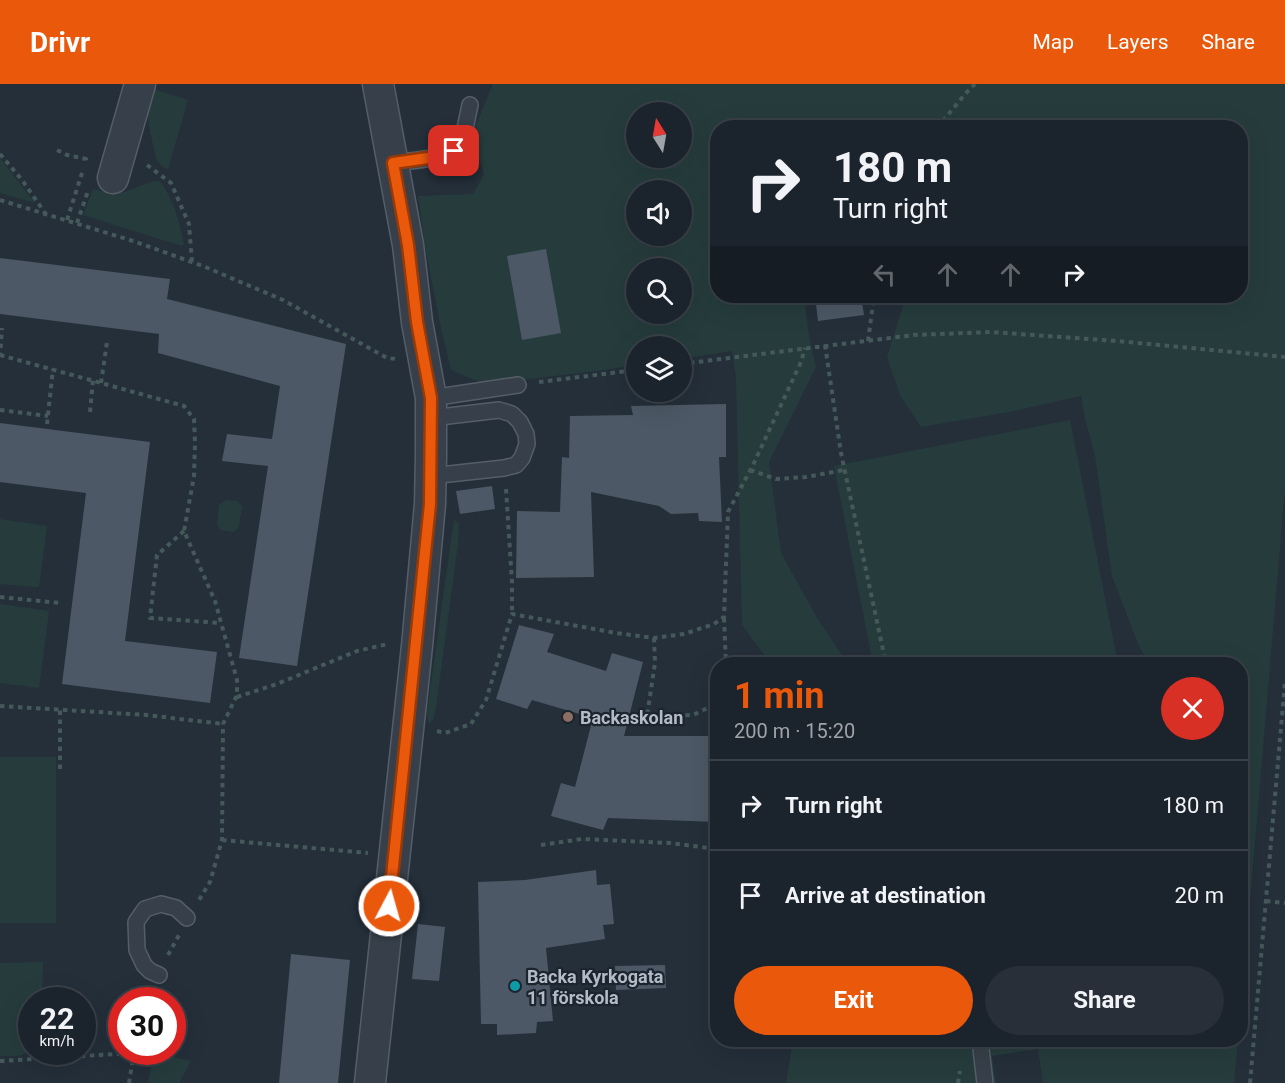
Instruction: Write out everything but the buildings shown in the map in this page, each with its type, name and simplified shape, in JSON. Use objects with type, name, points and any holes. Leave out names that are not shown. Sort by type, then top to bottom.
[{"type":"street","points":[[114,178],[140,84]]},
{"type":"street","points":[[370,1083],[417,646],[431,476],[431,408],[425,360],[417,322],[408,245],[378,84]]},
{"type":"lane","points":[[393,163],[442,156],[454,151],[461,141],[470,105]]},
{"type":"lane","points":[[431,408],[518,385]]},
{"type":"lane","points":[[431,408],[499,410],[512,414],[520,422],[526,434],[527,444],[522,458],[516,465],[431,476]]},
{"type":"lane","points":[[159,975],[144,965],[137,950],[136,922],[145,909],[161,904],[176,908],[188,918]]},
{"type":"lane","points":[[981,1047],[985,1083]]},
{"type":"path","points":[[944,120],[975,84]]},
{"type":"path","points":[[122,147],[171,183],[189,224],[192,262]]},
{"type":"path","points":[[57,150],[67,155],[86,159]]},
{"type":"path","points":[[0,154],[22,180],[45,214]]},
{"type":"path","points":[[67,220],[84,168]]},
{"type":"path","points":[[0,200],[133,241],[192,262],[283,300],[387,358],[425,360]]},
{"type":"path","points":[[868,341],[873,303]]},
{"type":"path","points":[[2,328],[0,356],[184,406],[194,418],[194,476],[184,531],[215,601],[237,680],[236,697],[223,724],[222,840],[210,882],[188,918],[159,975]]},
{"type":"path","points":[[692,363],[915,335],[991,332],[1285,357]]},
{"type":"path","points":[[101,383],[107,342]]},
{"type":"path","points":[[825,345],[844,470],[884,657]]},
{"type":"path","points":[[726,657],[724,617],[728,512],[801,362],[805,348]]},
{"type":"path","points":[[48,424],[53,369]]},
{"type":"path","points":[[518,385],[626,371]]},
{"type":"path","points":[[90,412],[93,380]]},
{"type":"path","points":[[0,410],[48,416]]},
{"type":"path","points":[[408,723],[445,733],[471,724],[486,700],[512,614],[504,468]]},
{"type":"path","points":[[750,470],[776,478],[806,477],[844,470]]},
{"type":"path","points":[[184,531],[157,555],[150,618],[221,623]]},
{"type":"path","points":[[0,597],[60,603]]},
{"type":"path","points":[[512,614],[654,638],[684,634],[714,624],[724,617]]},
{"type":"path","points":[[654,638],[655,663],[647,716],[693,715],[710,707]]},
{"type":"path","points":[[236,697],[277,684],[357,651],[386,644],[417,646]]},
{"type":"path","points":[[1251,1083],[1285,682]]},
{"type":"path","points":[[0,706],[146,715],[223,724]]},
{"type":"path","points":[[60,710],[60,770]]},
{"type":"path","points":[[541,845],[582,839],[670,843],[710,848]]},
{"type":"path","points":[[222,840],[376,854],[395,858]]},
{"type":"path","points":[[1266,902],[1285,903]]},
{"type":"path","points":[[0,1061],[108,1055]]},
{"type":"path","points":[[129,1083],[131,1065]]},
{"type":"green space","points":[[493,84],[1285,84],[1285,488],[1248,925],[1248,657],[1145,657],[1112,576],[1095,456],[1081,396],[1009,412],[921,427],[900,395],[887,357],[904,303],[1248,303],[1248,120],[710,120],[710,303],[805,303],[816,367],[769,462],[781,553],[817,618],[843,657],[766,657],[742,625],[736,377],[732,351],[692,357],[692,336],[626,336],[626,367],[484,384],[451,370],[426,252],[418,196],[473,194],[484,174],[472,134]]},
{"type":"green space","points":[[150,88],[188,100],[168,169],[156,159],[146,108]]},
{"type":"green space","points":[[0,158],[35,203],[0,193]]},
{"type":"green space","points":[[154,181],[160,181],[172,203],[182,235],[184,244],[182,246],[83,215],[93,189],[116,195]]},
{"type":"green space","points":[[1070,420],[1117,657],[872,657],[834,466]]},
{"type":"green space","points":[[226,500],[237,501],[242,506],[239,527],[234,532],[220,530],[217,524],[219,505]]},
{"type":"green space","points":[[0,519],[47,526],[39,587],[0,584]]},
{"type":"green space","points":[[454,520],[459,523],[458,544],[436,707],[433,720],[429,724],[428,704]]},
{"type":"green space","points":[[0,604],[49,611],[39,688],[0,683]]},
{"type":"green space","points":[[0,757],[56,757],[56,923],[0,923]]},
{"type":"green space","points":[[43,962],[42,987],[18,987],[18,1056],[0,1056],[0,963]]},
{"type":"green space","points":[[792,1047],[1237,1047],[1234,1083],[1043,1083],[1038,1049],[992,1056],[996,1083],[786,1083]]},
{"type":"green space","points":[[186,1060],[191,1061],[179,1083],[148,1083],[152,1065],[186,1065]]},
{"type":"place","name":"Backaskolan","points":[[568,717]]},
{"type":"place","name":"Backa Kyrkogata 11 förskola","points":[[515,986]]},
{"type":"route","points":[[389,906],[417,646],[430,504],[431,456],[431,398],[393,163],[442,156],[454,151]]}]
